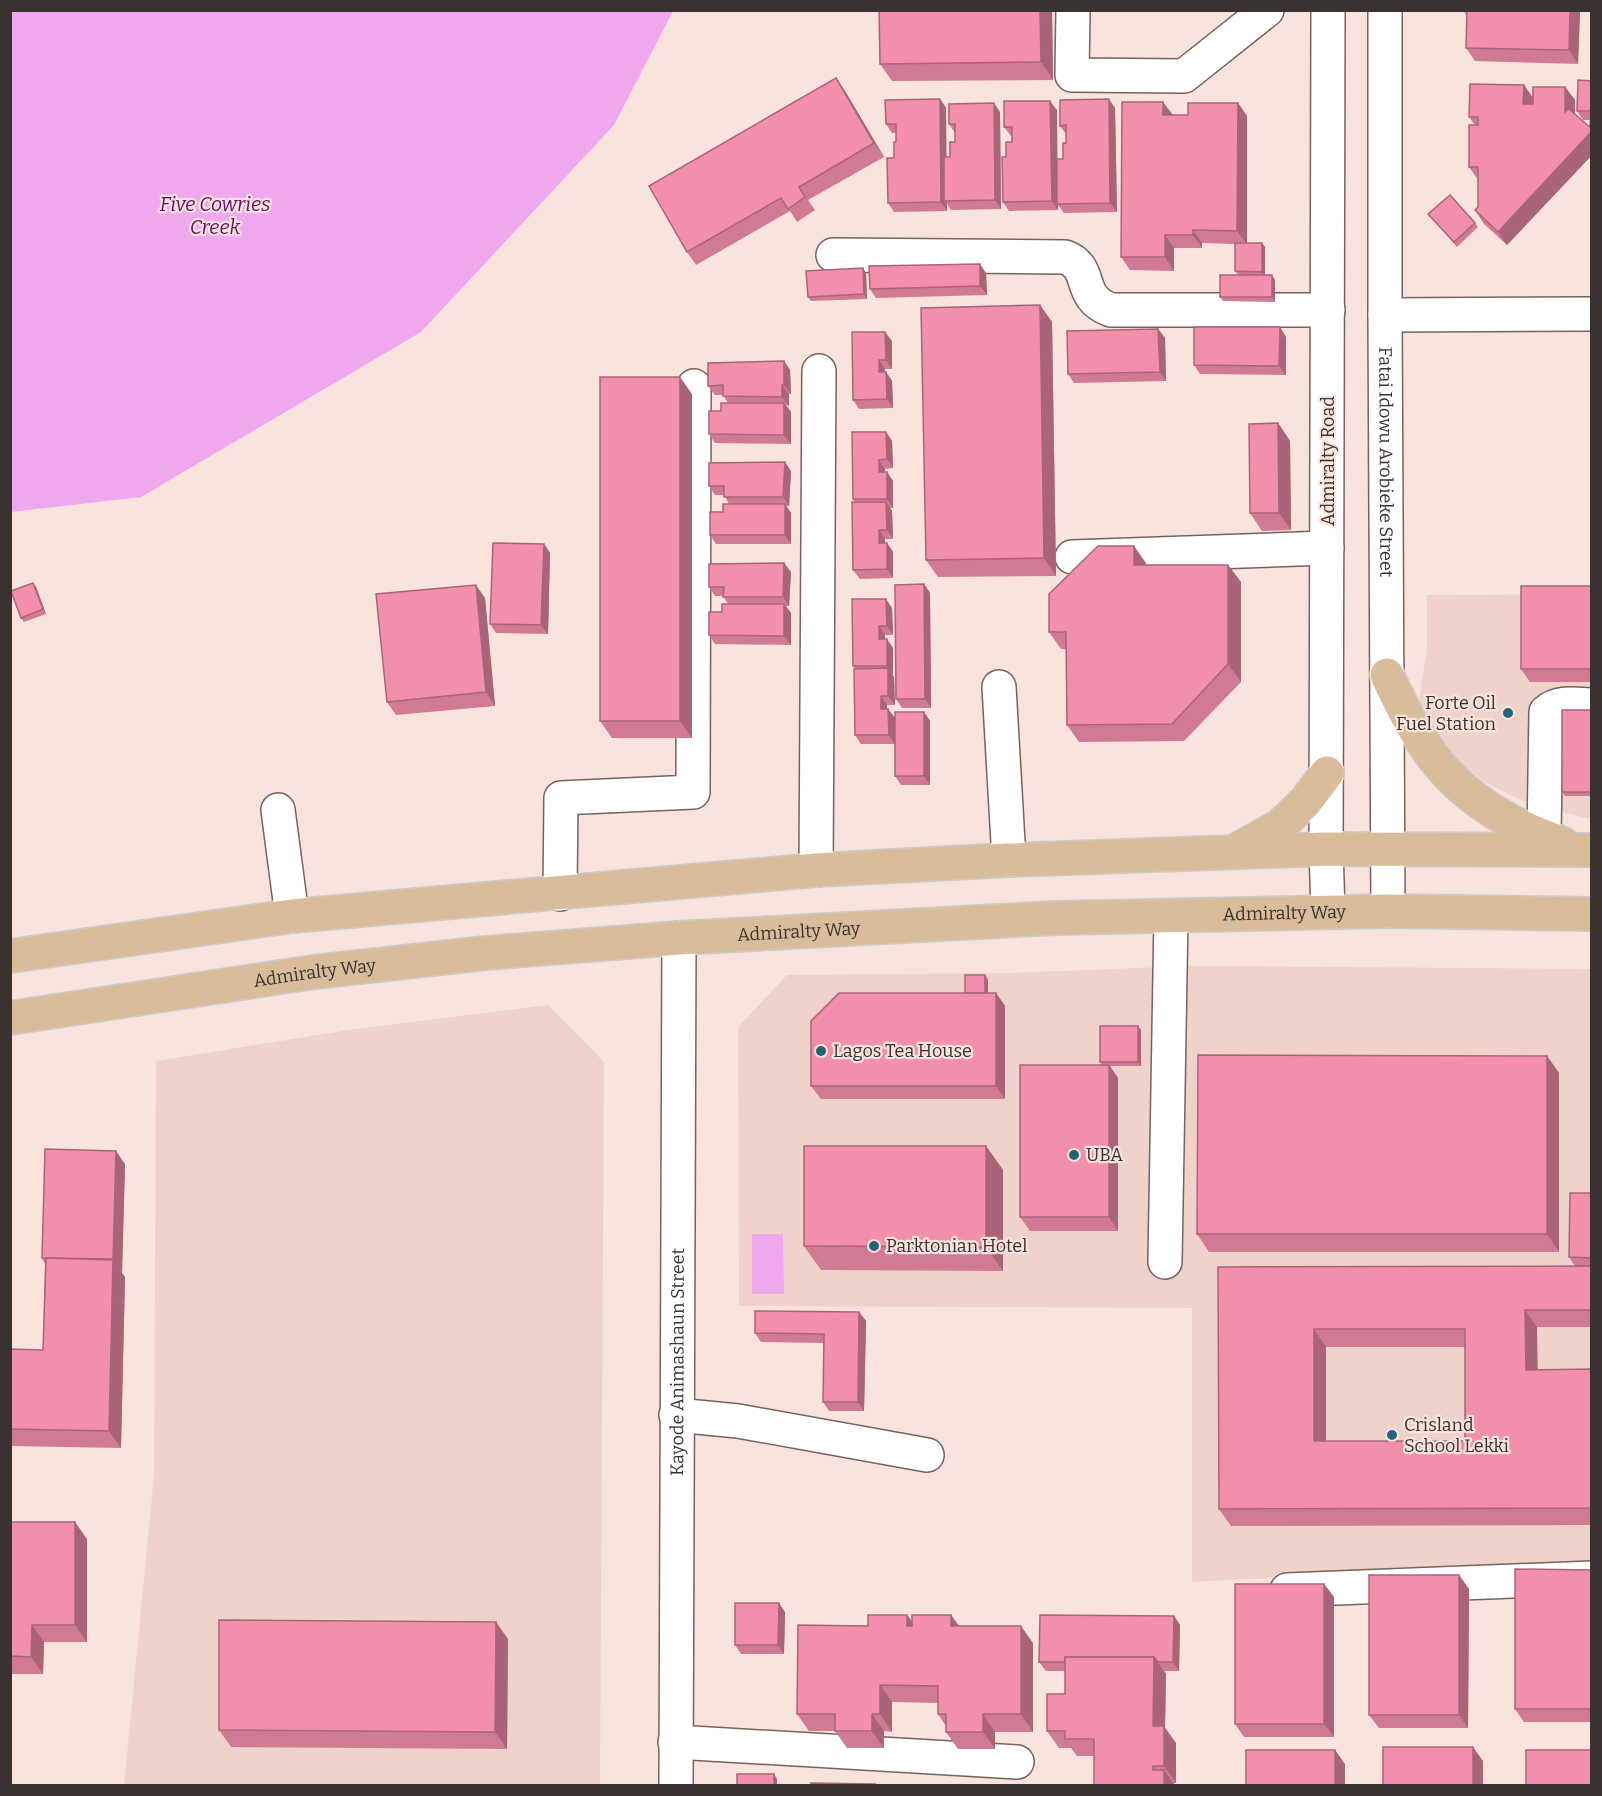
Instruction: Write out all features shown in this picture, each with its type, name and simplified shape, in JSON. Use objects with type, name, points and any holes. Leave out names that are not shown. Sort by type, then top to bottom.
[{"type":"main road","points":[[1387,675],[1420,741],[1443,770],[1472,796],[1512,822],[1585,850]]},
{"type":"main road","points":[[1233,852],[1280,826],[1306,801],[1328,773]]},
{"type":"main road","points":[[10,956],[292,916],[816,870],[1009,860],[1326,849],[1585,850]]},
{"type":"main road","name":"Admiralty Way","points":[[10,1018],[314,972],[486,953],[679,938],[1055,918],[1388,911],[1592,914]]},
{"type":"street","points":[[1073,10],[1072,75],[1184,76],[1267,10]]},
{"type":"street","name":"Admiralty Road","points":[[1328,10],[1328,773],[1326,849],[1328,912]]},
{"type":"street","name":"Fatai Idowu Arobieke Street","points":[[1385,10],[1388,911]]},
{"type":"street","points":[[833,255],[1065,257],[1080,266],[1092,300],[1111,310],[1328,310]]},
{"type":"street","points":[[1385,315],[1592,314]]},
{"type":"street","points":[[816,870],[819,371]]},
{"type":"street","points":[[560,894],[561,798],[693,792],[694,386]]},
{"type":"street","points":[[1072,556],[1328,549]]},
{"type":"street","points":[[999,687],[1009,860]]},
{"type":"street","points":[[1544,836],[1546,712],[1561,704],[1592,705]]},
{"type":"street","points":[[278,810],[292,916]]},
{"type":"street","points":[[1165,1262],[1171,916]]},
{"type":"street","name":"Kayode Animashaun Street","points":[[676,1785],[679,938]]},
{"type":"street","points":[[676,1415],[738,1421],[927,1455]]},
{"type":"street","points":[[1287,1590],[1592,1578]]},
{"type":"street","points":[[675,1742],[1017,1762]]},
{"type":"shaded area","name":"Forte Oil Fuel Station","points":[[1591,594],[1591,819],[1529,804],[1486,783],[1453,757],[1428,726],[1419,699],[1427,650],[1427,595]]},
{"type":"shaded area","points":[[1191,966],[1591,969],[1591,1561],[1192,1582],[1192,1308],[739,1306],[738,1027],[787,975],[1007,973]]},
{"type":"shaded area","points":[[548,1005],[604,1062],[600,1785],[124,1786],[154,1475],[156,1061],[355,1029]]},
{"type":"water","name":"Five Cowries Creek","points":[[10,11],[673,11],[614,125],[421,332],[141,497],[11,512]]},
{"type":"water","points":[[752,1234],[783,1234],[784,1294],[752,1294]]},
{"type":"building","points":[[879,10],[1040,10],[1041,62],[880,64]]},
{"type":"building","points":[[1467,10],[1570,10],[1569,50],[1466,48]]},
{"type":"building","points":[[836,78],[874,143],[799,187],[805,197],[788,209],[781,198],[687,252],[649,186]]},
{"type":"building","points":[[1578,80],[1592,81],[1592,126],[1590,126],[1591,111],[1577,111]]},
{"type":"building","points":[[1470,84],[1524,85],[1523,104],[1533,104],[1533,87],[1565,87],[1565,112],[1569,109],[1592,129],[1498,232],[1475,210],[1478,207],[1478,167],[1469,167],[1469,125],[1478,125],[1478,117],[1469,117]]},
{"type":"building","points":[[940,99],[941,202],[888,203],[887,158],[894,158],[896,124],[886,124],[885,100]]},
{"type":"building","points":[[1109,99],[1110,203],[1057,204],[1057,159],[1063,159],[1063,143],[1066,143],[1066,125],[1060,126],[1060,100]]},
{"type":"building","points":[[1004,101],[1050,101],[1052,201],[1003,202],[1002,157],[1006,157],[1006,142],[1012,142],[1012,127],[1004,127]]},
{"type":"building","points":[[1122,102],[1163,102],[1163,115],[1188,115],[1188,103],[1238,103],[1237,231],[1193,230],[1193,235],[1165,235],[1165,257],[1121,257]]},
{"type":"building","points":[[994,103],[995,200],[944,201],[944,157],[950,157],[950,142],[955,142],[955,124],[949,124],[949,104]]},
{"type":"building","points":[[1450,195],[1475,223],[1454,242],[1428,214]]},
{"type":"building","points":[[1235,243],[1262,243],[1262,272],[1235,271]]},
{"type":"building","points":[[980,264],[980,286],[870,289],[869,266]]},
{"type":"building","points":[[863,268],[864,294],[808,297],[806,271]]},
{"type":"building","points":[[1220,275],[1272,275],[1272,297],[1220,297]]},
{"type":"building","points":[[1040,305],[1044,558],[926,560],[921,308]]},
{"type":"building","points":[[1194,327],[1280,327],[1279,366],[1194,365]]},
{"type":"building","points":[[1158,329],[1160,372],[1068,374],[1067,331]]},
{"type":"building","points":[[852,332],[885,332],[886,360],[879,360],[879,372],[886,372],[887,399],[853,400]]},
{"type":"building","points":[[784,361],[782,397],[723,396],[723,385],[708,386],[708,363]]},
{"type":"building","points":[[600,377],[680,377],[680,721],[600,721]]},
{"type":"building","points":[[721,403],[784,403],[784,435],[709,434],[709,411],[721,411]]},
{"type":"building","points":[[1278,423],[1279,513],[1250,513],[1249,424]]},
{"type":"building","points":[[852,432],[886,432],[887,459],[879,460],[879,472],[887,472],[887,499],[853,499]]},
{"type":"building","points":[[785,462],[783,497],[724,497],[724,486],[709,486],[709,463]]},
{"type":"building","points":[[852,502],[886,502],[887,530],[879,530],[879,543],[887,543],[887,569],[853,570]]},
{"type":"building","points":[[723,504],[785,504],[785,535],[710,535],[710,512],[723,512]]},
{"type":"building","points":[[493,543],[544,544],[541,625],[490,624]]},
{"type":"building","points":[[1098,546],[1134,546],[1134,565],[1228,565],[1228,664],[1172,724],[1067,725],[1066,632],[1049,632],[1049,594]]},
{"type":"building","points":[[784,563],[783,597],[723,597],[724,587],[709,587],[709,564]]},
{"type":"building","points":[[33,583],[43,609],[21,618],[11,591]]},
{"type":"building","points":[[924,584],[925,699],[896,699],[895,585]]},
{"type":"building","points":[[476,585],[486,692],[387,702],[376,594]]},
{"type":"building","points":[[1521,586],[1592,586],[1592,669],[1521,669]]},
{"type":"building","points":[[852,599],[886,599],[887,626],[879,626],[879,639],[887,639],[887,666],[853,666]]},
{"type":"building","points":[[722,604],[784,604],[784,636],[709,635],[709,612],[722,612]]},
{"type":"building","points":[[888,668],[888,696],[881,696],[881,709],[888,709],[889,735],[855,735],[854,669]]},
{"type":"building","points":[[1562,710],[1592,710],[1592,792],[1562,792]]},
{"type":"building","points":[[895,712],[924,712],[924,776],[895,776]]},
{"type":"building","points":[[965,975],[985,975],[985,993],[965,993]]},
{"type":"building","points":[[839,993],[996,993],[996,1086],[811,1086],[811,1021]]},
{"type":"building","points":[[1100,1026],[1138,1026],[1138,1062],[1100,1062]]},
{"type":"building","points":[[1198,1055],[1547,1056],[1547,1234],[1197,1234]]},
{"type":"building","name":"UBA","points":[[1020,1065],[1109,1065],[1109,1217],[1020,1217]]},
{"type":"building","points":[[804,1146],[986,1146],[986,1247],[804,1246]]},
{"type":"building","points":[[45,1149],[116,1151],[113,1259],[42,1258]]},
{"type":"building","points":[[1570,1193],[1592,1193],[1592,1258],[1569,1257]]},
{"type":"building","points":[[46,1258],[113,1260],[109,1431],[10,1429],[10,1349],[43,1350]]},
{"type":"building","points":[[1592,1266],[1592,1310],[1525,1310],[1526,1370],[1592,1369],[1592,1508],[1219,1509],[1218,1267]],"holes":[[[1314,1329],[1465,1329],[1465,1441],[1314,1441]]]},
{"type":"building","points":[[755,1311],[859,1312],[858,1402],[823,1402],[824,1334],[755,1333]]},
{"type":"building","points":[[10,1522],[75,1522],[75,1625],[32,1625],[31,1657],[10,1656]]},
{"type":"building","points":[[1515,1569],[1592,1570],[1592,1709],[1515,1709]]},
{"type":"building","points":[[1369,1575],[1459,1575],[1459,1715],[1369,1715]]},
{"type":"building","points":[[1235,1584],[1324,1584],[1324,1724],[1235,1724]]},
{"type":"building","points":[[735,1603],[779,1603],[778,1645],[735,1645]]},
{"type":"building","points":[[868,1615],[907,1615],[907,1626],[912,1626],[912,1615],[951,1615],[951,1626],[1021,1626],[1021,1714],[983,1714],[983,1732],[946,1732],[946,1714],[938,1714],[938,1686],[880,1685],[880,1714],[872,1714],[872,1731],[835,1731],[835,1714],[797,1714],[798,1625],[868,1626]]},
{"type":"building","points":[[1040,1615],[1174,1616],[1173,1662],[1158,1662],[1154,1657],[1065,1657],[1065,1662],[1039,1662]]},
{"type":"building","points":[[219,1620],[496,1622],[495,1732],[219,1730]]},
{"type":"building","points":[[1065,1657],[1154,1657],[1153,1726],[1164,1726],[1164,1766],[1153,1766],[1153,1770],[1164,1770],[1164,1785],[1094,1785],[1094,1739],[1065,1739],[1065,1731],[1047,1731],[1047,1694],[1065,1694]]},
{"type":"building","points":[[1383,1747],[1473,1747],[1473,1785],[1383,1785]]},
{"type":"building","points":[[1246,1750],[1335,1750],[1335,1785],[1246,1785]]},
{"type":"building","points":[[1526,1750],[1592,1750],[1592,1785],[1526,1785]]},
{"type":"building","points":[[737,1774],[774,1774],[774,1785],[737,1785]]},
{"type":"building","points":[[811,1783],[875,1784],[875,1785],[811,1785]]},
{"type":"place","name":"Forte Oil Fuel Station","points":[[1508,713]]},
{"type":"place","name":"Lagos Tea House","points":[[821,1051]]},
{"type":"place","name":"UBA","points":[[1074,1155]]},
{"type":"place","name":"Parktonian Hotel","points":[[874,1246]]},
{"type":"place","name":"Crisland School Lekki","points":[[1392,1435]]}]
